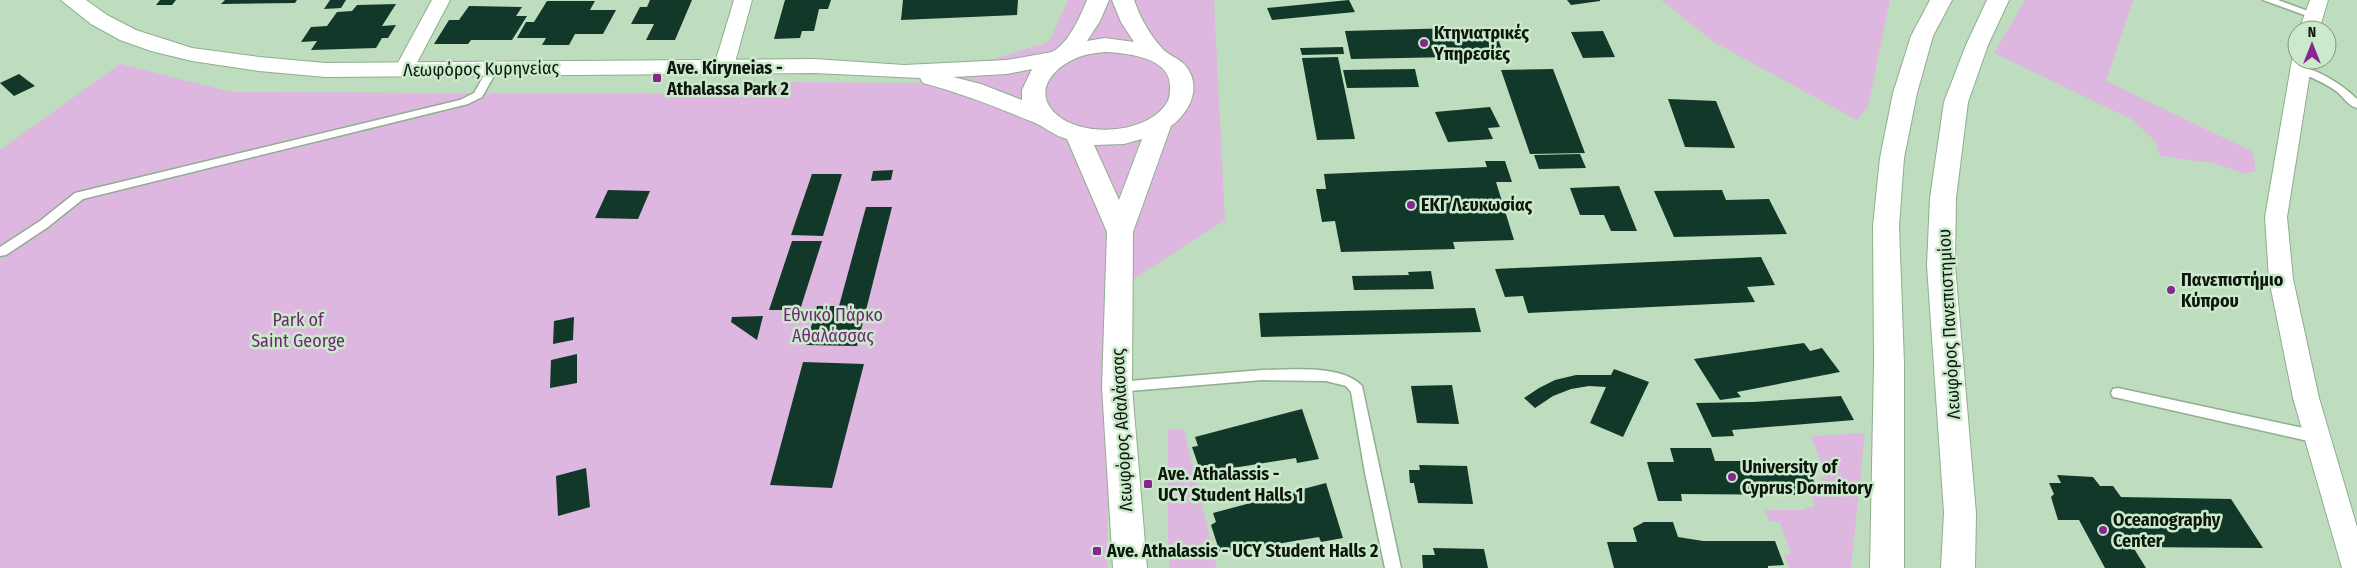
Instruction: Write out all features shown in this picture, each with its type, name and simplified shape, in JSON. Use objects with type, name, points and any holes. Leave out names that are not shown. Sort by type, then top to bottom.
[{"type":"main road","name":"Λεωφόρος Κυρηνείας","points":[[72,0],[88,14],[128,37],[196,55],[257,65],[325,70],[494,67],[814,66],[904,72],[1007,67],[1062,56]]},
{"type":"main road","points":[[1062,56],[1105,45],[1131,47],[1154,54],[1167,61],[1176,70],[1182,81],[1183,92],[1180,103],[1172,114],[1160,123],[1142,131],[1121,136],[1099,137],[1077,134],[1052,124],[1043,117],[1035,105],[1032,92],[1036,79],[1045,68],[1062,56],[1089,21],[1098,0]]},
{"type":"main road","points":[[1123,0],[1128,15],[1140,36],[1154,54]]},
{"type":"main road","points":[[1887,568],[1889,364],[1886,226],[1892,158],[1905,94],[1922,36],[1941,0]]},
{"type":"main road","name":"Λεωφόρος Πανεπιστημίου","points":[[1958,568],[1960,514],[1941,265],[1943,198],[1956,102],[1977,45],[1998,0]]},
{"type":"main road","name":"Λεωφόρος Κυρηνείας","points":[[904,72],[973,89],[1043,117]]},
{"type":"main road","name":"Λεωφόρος Αθαλάσσας","points":[[1130,568],[1117,387],[1120,232],[1160,123]]},
{"type":"main road","name":"Λεωφόρος Αθαλάσσας","points":[[1077,134],[1120,232]]},
{"type":"street","points":[[404,70],[442,0]]},
{"type":"street","points":[[724,66],[743,0]]},
{"type":"street","points":[[2300,70],[2276,217],[2281,279],[2306,398],[2356,568]]},
{"type":"lane","points":[[2268,0],[2314,14]]},
{"type":"lane","points":[[2281,0],[2314,14]]},
{"type":"lane","points":[[2,252],[44,224],[79,196],[464,102],[478,95],[494,67]]},
{"type":"lane","points":[[2309,70],[2340,89],[2357,105]]},
{"type":"lane","points":[[1117,387],[1262,375],[1326,376],[1350,382],[1357,390],[1372,473],[1393,568]]},
{"type":"lane","points":[[2118,393],[2317,437]]},
{"type":"green space","name":"Εθνικό Πάρκο Αθαλάσσας","points":[[1068,0],[1214,0],[1225,220],[1110,294],[1107,568],[0,568],[0,150],[120,64],[231,92],[720,94],[789,82],[915,83],[1049,42]]},
{"type":"green space","points":[[1661,0],[1890,0],[1868,106],[1857,120],[1714,42]]},
{"type":"green space","points":[[2025,0],[2133,0],[2106,81],[2253,152],[2256,171],[2245,174],[2213,163],[2160,156],[2156,142],[2133,120],[1994,53]]},
{"type":"green space","points":[[1184,429],[1217,568],[1170,568],[1168,550],[1168,430]]},
{"type":"green space","points":[[1865,433],[1851,568],[1789,568],[1784,554],[1791,554],[1780,522],[1769,521],[1765,510],[1807,510],[1806,507],[1815,507],[1808,488],[1824,487],[1820,477],[1826,477],[1811,436]]},
{"type":"building","points":[[160,0],[176,0],[172,5],[156,5]]},
{"type":"building","points":[[225,0],[297,0],[295,3],[221,4]]},
{"type":"building","points":[[330,0],[346,0],[341,8],[324,9]]},
{"type":"building","points":[[650,0],[692,0],[675,40],[646,40],[654,24],[631,24],[640,7],[647,7]]},
{"type":"building","points":[[785,0],[831,0],[828,9],[819,9],[814,31],[802,31],[800,38],[774,39]]},
{"type":"building","points":[[903,0],[1018,0],[1017,15],[901,20]]},
{"type":"building","points":[[1349,0],[1355,12],[1272,20],[1267,8]]},
{"type":"building","points":[[1567,0],[1600,0],[1600,1],[1571,5]]},
{"type":"building","points":[[547,1],[595,1],[590,10],[616,10],[603,34],[575,34],[569,45],[542,45],[546,38],[517,38],[526,22],[534,22]]},
{"type":"building","points":[[396,4],[382,26],[396,25],[388,38],[382,38],[376,48],[311,50],[317,41],[301,42],[311,27],[327,26],[337,12],[352,11],[357,5]]},
{"type":"building","points":[[469,6],[522,7],[516,16],[527,16],[512,40],[471,40],[468,44],[434,44],[449,20],[459,20]]},
{"type":"building","name":"Κτηνιατρικές Υπηρεσίες","points":[[1494,27],[1504,56],[1351,59],[1345,31]]},
{"type":"building","points":[[1603,31],[1615,57],[1583,58],[1571,32]]},
{"type":"building","points":[[1343,47],[1344,54],[1302,55],[1300,48]]},
{"type":"building","points":[[1338,57],[1355,139],[1317,140],[1302,58]]},
{"type":"building","points":[[1415,69],[1419,87],[1347,88],[1343,70]]},
{"type":"building","points":[[1553,69],[1585,153],[1530,154],[1501,70]]},
{"type":"building","points":[[19,74],[35,86],[14,96],[0,83]]},
{"type":"building","points":[[1668,99],[1716,101],[1735,148],[1685,147]]},
{"type":"building","points":[[1490,107],[1500,127],[1488,128],[1493,139],[1448,142],[1435,112]]},
{"type":"building","points":[[1580,154],[1586,168],[1539,169],[1534,155]]},
{"type":"building","name":"ΕΚΓ Λευκωσίας","points":[[1485,161],[1505,161],[1512,182],[1496,182],[1514,240],[1453,242],[1455,249],[1341,252],[1335,221],[1322,222],[1316,189],[1326,189],[1324,174],[1487,167]]},
{"type":"building","points":[[893,170],[891,180],[871,181],[873,171]]},
{"type":"building","points":[[812,174],[842,174],[823,236],[791,235]]},
{"type":"building","points":[[1619,186],[1637,231],[1611,231],[1604,215],[1580,215],[1570,188]]},
{"type":"building","points":[[608,190],[650,191],[638,219],[595,218]]},
{"type":"building","points":[[1722,190],[1726,200],[1769,199],[1787,234],[1674,237],[1654,191]]},
{"type":"building","points":[[866,207],[892,207],[857,346],[806,345],[817,306],[839,306]]},
{"type":"building","points":[[792,241],[822,241],[800,310],[769,310]]},
{"type":"building","points":[[1761,257],[1775,285],[1747,287],[1755,302],[1528,313],[1523,296],[1505,297],[1495,269]]},
{"type":"building","points":[[1431,271],[1434,289],[1354,290],[1352,276],[1409,275],[1408,272]]},
{"type":"building","points":[[1475,308],[1481,332],[1261,337],[1259,313]]},
{"type":"building","points":[[763,316],[757,340],[731,322],[732,317]]},
{"type":"building","points":[[574,317],[573,340],[553,344],[554,321]]},
{"type":"building","points":[[1804,343],[1810,351],[1822,348],[1840,372],[1737,392],[1741,397],[1720,400],[1694,359]]},
{"type":"building","points":[[577,354],[577,383],[550,388],[551,360]]},
{"type":"building","points":[[803,362],[864,364],[832,488],[770,485]]},
{"type":"building","points":[[1614,369],[1649,382],[1623,437],[1590,423],[1606,387],[1589,386],[1571,389],[1553,396],[1535,408],[1524,398],[1555,380],[1576,375],[1611,375]]},
{"type":"building","points":[[1452,385],[1459,424],[1417,423],[1411,386]]},
{"type":"building","name":"University of Cyprus Dormitory","points":[[1841,396],[1854,420],[1732,430],[1734,436],[1712,437],[1696,403],[1753,402]]},
{"type":"building","points":[[1302,409],[1319,459],[1297,463],[1296,458],[1201,473],[1192,447],[1198,446],[1195,437]]},
{"type":"building","name":"University of Cyprus Dormitory","points":[[1670,448],[1711,448],[1715,461],[1790,461],[1792,465],[1807,466],[1817,488],[1801,488],[1804,495],[1681,494],[1682,501],[1658,501],[1647,462],[1674,462]]},
{"type":"building","points":[[1419,465],[1467,466],[1473,504],[1418,503],[1414,483],[1410,483],[1409,470],[1420,470]]},
{"type":"building","points":[[586,468],[590,507],[558,516],[556,476]]},
{"type":"building","points":[[2057,475],[2093,477],[2100,486],[2113,486],[2121,497],[2231,499],[2263,548],[2133,547],[2146,568],[2105,568],[2079,520],[2058,520],[2051,497],[2054,494],[2049,483],[2061,483]]},
{"type":"building","points":[[1326,483],[1343,538],[1321,542],[1319,537],[1220,553],[1211,525],[1216,522],[1213,513]]},
{"type":"building","name":"University of Cyprus Dormitory","points":[[1644,522],[1673,522],[1678,537],[1703,541],[1775,541],[1784,565],[1768,566],[1768,568],[1614,568],[1607,542],[1637,542],[1633,528]]},
{"type":"building","points":[[1433,548],[1484,549],[1488,568],[1423,568],[1422,555],[1435,555]]},
{"type":"place","name":"Κτηνιατρικές Υπηρεσίες","points":[[1424,43]]},
{"type":"place","name":"Ave. Kiryneias - Athalassa Park 2","points":[[657,78]]},
{"type":"place","name":"ΕΚΓ Λευκωσίας","points":[[1411,205]]},
{"type":"place","name":"Πανεπιστήμιο Κύπρου","points":[[2171,290]]},
{"type":"place","name":"University of Cyprus Dormitory","points":[[1732,477]]},
{"type":"place","name":"Ave. Athalassis - UCY Student Halls 1","points":[[1148,484]]},
{"type":"place","name":"Oceanography Center","points":[[2103,530]]},
{"type":"place","name":"Ave. Athalassis - UCY Student Halls 2","points":[[1097,551]]},
{"type":"park label","name":"Park of Saint George","points":[[298,330]]}]
